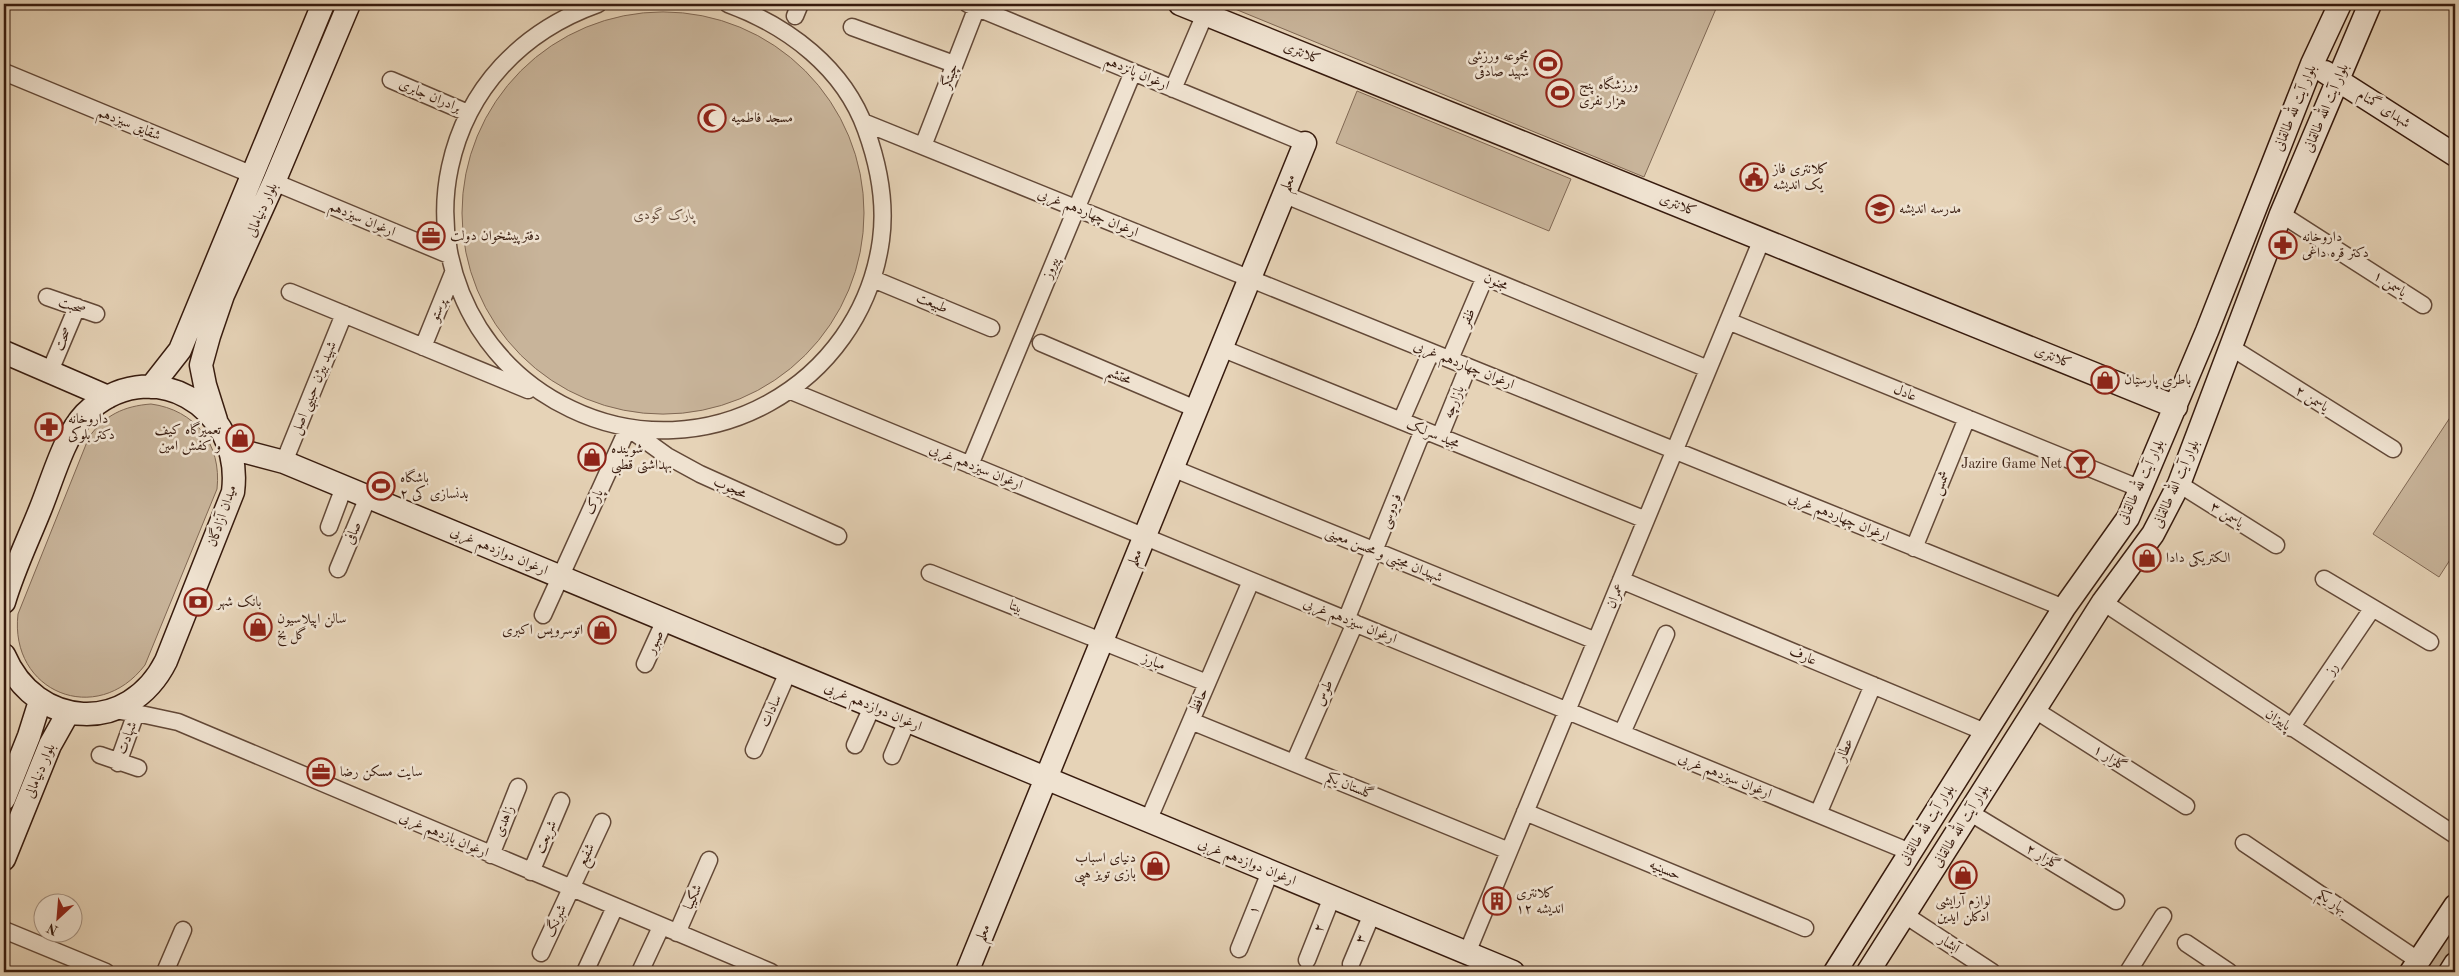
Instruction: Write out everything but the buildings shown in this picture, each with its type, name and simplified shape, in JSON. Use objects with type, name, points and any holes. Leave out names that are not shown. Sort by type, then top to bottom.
[{"type":"street","name":"بلوار دنیامالی","points":[[217,421],[201,365],[223,295],[323,4]]},
{"type":"street","name":"بلوار دنیامالی","points":[[152,387],[180,350],[349,4]]},
{"type":"street","points":[[559,4],[577,11]]},
{"type":"street","points":[[551,399],[518,375],[490,345],[468,311],[453,273],[449,255],[444,219],[446,182],[454,147],[468,113],[484,87],[514,53],[550,25],[577,11],[598,4]]},
{"type":"street","points":[[290,292],[551,399],[588,417],[628,428],[671,431],[713,426],[754,412],[791,391],[818,368],[841,342],[860,312],[873,278],[881,239],[883,199],[876,160],[863,122],[843,87],[817,57],[786,32],[757,15],[728,4]]},
{"type":"street","name":"کلانتری","points":[[1180,4],[2176,407]]},
{"type":"street","name":"بلوار آیت لله طالقانی","points":[[1834,972],[2064,608],[2128,518],[2176,407],[2312,64],[2340,4]]},
{"type":"street","name":"بلوار آیت الله طالقانی","points":[[1868,972],[1906,915],[1969,812],[2103,602],[2153,534],[2179,484],[2232,348],[2281,214],[2370,4]]},
{"type":"street","name":"چیتگر","points":[[923,146],[954,64],[972,6]]},
{"type":"street","name":"ارغوان پانزدهم","points":[[972,6],[1305,143]]},
{"type":"street","points":[[1173,89],[1205,14]]},
{"type":"street","points":[[852,27],[954,64]]},
{"type":"street","name":"شهدای گمنام","points":[[2312,64],[2455,155]]},
{"type":"street","name":"شقایق سیزدهم","points":[[4,72],[264,179]]},
{"type":"street","name":"پیروز","points":[[970,465],[1132,72]]},
{"type":"street","name":"برادران جابری","points":[[391,80],[468,113]]},
{"type":"street","name":"ارغوان چهاردهم غربی","points":[[863,122],[2064,608]]},
{"type":"street","name":"معلم","points":[[967,972],[1305,143]]},
{"type":"street","name":"ارغوان سیزدهم","points":[[264,179],[449,255]]},
{"type":"street","name":"مجنون","points":[[1284,194],[1708,369]]},
{"type":"street","name":"یاسمن ۱","points":[[2281,214],[2423,305]]},
{"type":"street","name":"عمران","points":[[1467,953],[1762,239]]},
{"type":"street","name":"پرستو","points":[[423,347],[453,273]]},
{"type":"street","name":"ظفر","points":[[1450,359],[1485,277]]},
{"type":"street","name":"طبیعت","points":[[873,278],[991,328]]},
{"type":"street","name":"صحبت","points":[[47,297],[96,314]]},
{"type":"street","name":"صحت","points":[[50,371],[77,307]]},
{"type":"street","name":"شهید بیژن حبیبی اصل","points":[[284,462],[344,314]]},
{"type":"street","name":"عادل","points":[[1728,321],[2141,489]]},
{"type":"street","name":"محتشم","points":[[1041,343],[1196,409]]},
{"type":"street","name":"مجید سرلک","points":[[1221,348],[1646,520]]},
{"type":"street","name":"یاسمن ۲","points":[[2232,348],[2393,449]]},
{"type":"street","points":[[4,352],[108,397]]},
{"type":"street","points":[[1401,421],[1431,352]]},
{"type":"street","name":"بازارچه","points":[[1440,436],[1468,367]]},
{"type":"street","name":"میدان آزادگان","points":[[4,602],[75,428],[95,406],[108,397],[129,390],[152,387],[166,389],[188,397],[217,421],[231,448],[235,470],[233,492],[160,674],[139,696],[113,710],[98,714],[68,712],[40,701],[18,681],[4,655]]},
{"type":"street","name":"ارغوان سیزدهم غربی","points":[[791,391],[1910,852]]},
{"type":"street","name":"شمس","points":[[1914,548],[1967,418]]},
{"type":"street","name":"محجوب","points":[[628,428],[667,456],[700,474],[838,536]]},
{"type":"street","name":"پارک","points":[[543,615],[628,428]]},
{"type":"street","name":"فردوسی","points":[[1350,622],[1375,551],[1423,430]]},
{"type":"street","name":"ارغوان دوازدهم غربی","points":[[231,448],[284,462],[1512,972]]},
{"type":"street","name":"شهیدان مجتبی و محسن معینی","points":[[1172,468],[1596,641]]},
{"type":"street","name":"یاسمن ۳","points":[[2179,484],[2276,545]]},
{"type":"street","points":[[329,527],[344,487]]},
{"type":"street","name":"صافی","points":[[338,569],[368,497]]},
{"type":"street","name":"بیتا","points":[[930,573],[1102,641]]},
{"type":"street","points":[[2324,579],[2430,642]]},
{"type":"street","name":"عارف","points":[[1621,580],[1985,732]]},
{"type":"street","name":"حافظ","points":[[1148,821],[1251,581]]},
{"type":"street","name":"پاییزان","points":[[2103,602],[2455,835]]},
{"type":"street","name":"رز","points":[[2291,728],[2372,609]]},
{"type":"street","name":"صبور","points":[[645,664],[665,620]]},
{"type":"street","name":"طوس","points":[[1294,763],[1350,622]]},
{"type":"street","points":[[1622,733],[1666,634]]},
{"type":"street","name":"مبارز","points":[[1102,641],[1207,683]]},
{"type":"street","name":"سادات","points":[[754,750],[788,672]]},
{"type":"street","name":"عطار","points":[[1818,814],[1873,685]]},
{"type":"street","name":"بلوار دنیامالی","points":[[4,799],[29,736],[40,701]]},
{"type":"street","points":[[855,745],[872,706]]},
{"type":"street","name":"ارغوان یازدهم غربی","points":[[113,710],[178,722],[615,908],[771,972]]},
{"type":"street","name":"گلزار ۱","points":[[2035,710],[2186,806]]},
{"type":"street","name":"بلوار دنیامالی","points":[[4,859],[50,745],[68,712]]},
{"type":"street","name":"شهادت","points":[[118,763],[136,713]]},
{"type":"street","points":[[892,756],[908,721]]},
{"type":"street","name":"گلستان یکم","points":[[1191,721],[1509,851]]},
{"type":"street","points":[[100,755],[118,763],[138,768]]},
{"type":"street","name":"زاهدی","points":[[491,855],[518,788]]},
{"type":"street","name":"شریعت","points":[[531,872],[561,801]]},
{"type":"street","name":"حسینیه","points":[[1525,812],[1805,928]]},
{"type":"street","name":"گلزار ۲","points":[[1969,812],[2116,901]]},
{"type":"street","name":"شفیع","points":[[571,889],[602,822]]},
{"type":"street","name":"بهار یکم","points":[[2244,843],[2415,966]]},
{"type":"street","name":"شکیبا","points":[[677,933],[709,860]]},
{"type":"street","name":"۱","points":[[1238,949],[1270,872]]},
{"type":"street","name":"شبرنگ","points":[[542,953],[571,889]]},
{"type":"street","name":"۲","points":[[1307,960],[1332,897]]},
{"type":"street","points":[[2415,966],[2455,906]]},
{"type":"street","points":[[586,972],[615,908]]},
{"type":"street","name":"۳","points":[[1351,964],[1372,914]]},
{"type":"street","name":"آبشار","points":[[1906,915],[1992,972]]},
{"type":"street","points":[[2128,972],[2163,916]]},
{"type":"street","points":[[640,972],[661,927]]},
{"type":"street","points":[[1863,927],[1888,942]]},
{"type":"street","points":[[4,930],[106,972]]},
{"type":"street","points":[[165,972],[182,930]]},
{"type":"street","points":[[2186,943],[2229,972]]},
{"type":"street","points":[[2450,972],[2455,964]]},
{"type":"green space","name":"ورزشگاه پنج هزار نفری","points":[[1237,4],[1718,4],[1644,177],[1235,9]]},
{"type":"green space","name":"پارک گودی","points":[[663,12],[683,13],[721,20],[758,35],[791,57],[819,85],[841,118],[856,155],[863,193],[863,233],[856,271],[841,308],[819,341],[791,369],[758,391],[721,406],[683,413],[663,414],[643,413],[605,406],[568,391],[535,369],[507,341],[485,308],[470,271],[463,233],[462,213],[463,193],[470,155],[485,118],[507,85],[535,57],[568,35],[605,20],[643,13]]},
{"type":"green space","points":[[1357,91],[1571,179],[1549,231],[1336,143]]},
{"type":"green space","points":[[151,404],[181,413],[202,432],[210,444],[215,458],[217,489],[145,665],[125,684],[104,695],[81,697],[60,692],[42,681],[27,664],[19,641],[18,614],[89,437],[95,429],[116,413],[132,407]]},
{"type":"green space","points":[[2455,410],[2455,552],[2439,577],[2373,534]]},
{"type":"green space","points":[[2455,916],[2455,952],[2442,972],[2418,972]]},
{"type":"place","name":"مجموعه ورزشی شهید صادقی","points":[[1548,64]]},
{"type":"place","name":"ورزشگاه پنج هزار نفری","points":[[1560,93]]},
{"type":"place","name":"مسجد فاطمیه","points":[[712,118]]},
{"type":"place","name":"کلانتری فاز یک اندیشه","points":[[1754,177]]},
{"type":"place","name":"مدرسه اندیشه","points":[[1880,209]]},
{"type":"place","name":"دفترپیشخوان دولت","points":[[431,236]]},
{"type":"place","name":"داروخانه دکتر قره داغی","points":[[2283,245]]},
{"type":"place","name":"باطری پارسيان","points":[[2105,380]]},
{"type":"place","name":"داروخانه دکتر بلوکی","points":[[49,427]]},
{"type":"place","name":"تعمیرگاه کیف و کفش امین","points":[[240,438]]},
{"type":"place","name":"شوینده بهداشتی قطبی","points":[[592,457]]},
{"type":"place","name":"Jazire Game Net","points":[[2081,464]]},
{"type":"place","name":"باشگاه بدنسازی کی ۲","points":[[381,486]]},
{"type":"place","name":"الکتریکی دادا","points":[[2147,558]]},
{"type":"place","name":"بانک شهر","points":[[198,602]]},
{"type":"place","name":"سالن اپیلاسیون گل یخ","points":[[258,627]]},
{"type":"place","name":"اتوسرویس اکبری","points":[[602,630]]},
{"type":"place","name":"سایت مسکن رضا","points":[[321,772]]},
{"type":"place","name":"دنیای اسباب بازی تویز هپی","points":[[1155,866]]},
{"type":"place","name":"لوازم آرایشی ادکلن ایدین","points":[[1963,875]]},
{"type":"place","name":"کلانتری ۱۲ اندیشه","points":[[1497,901]]}]
